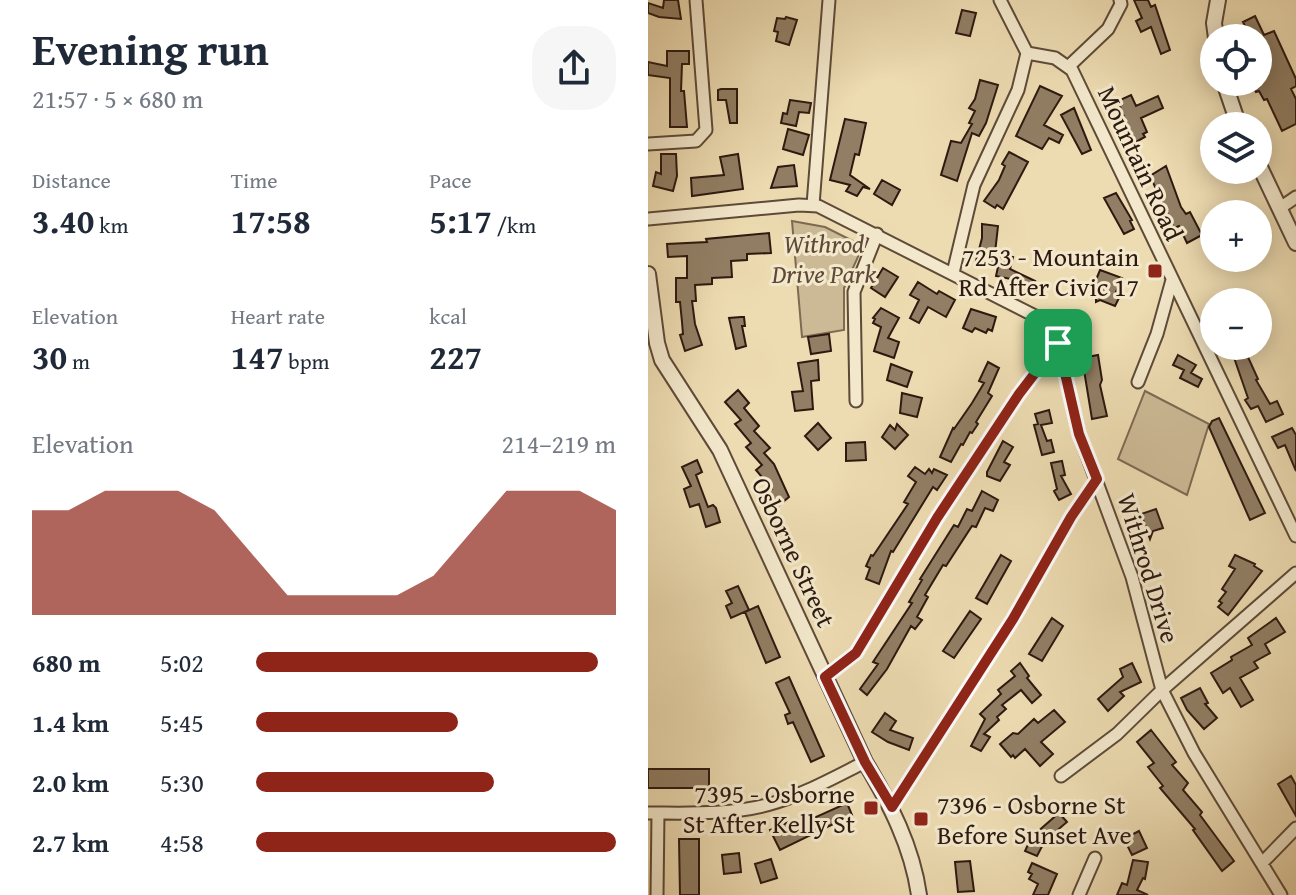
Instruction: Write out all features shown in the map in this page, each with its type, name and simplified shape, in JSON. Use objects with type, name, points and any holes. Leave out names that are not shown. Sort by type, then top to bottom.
[{"type":"street","points":[[648,144],[696,141],[706,130],[696,0]]},
{"type":"street","points":[[813,205],[829,0]]},
{"type":"street","points":[[953,273],[974,185],[1018,90],[1027,53],[1000,0]]},
{"type":"street","points":[[1068,67],[1108,29],[1121,4],[1120,0]]},
{"type":"street","points":[[1214,24],[1218,0]]},
{"type":"street","name":"Mountain Road","points":[[1027,53],[1049,55],[1072,70],[1296,536]]},
{"type":"street","points":[[1268,184],[1296,243]]},
{"type":"street","points":[[1280,208],[1296,197]]},
{"type":"street","name":"Withrod Drive","points":[[648,219],[813,205],[830,210],[919,259],[953,273],[1039,318],[1058,343],[1079,434],[1132,577],[1162,690],[1194,753],[1281,895]]},
{"type":"street","points":[[856,401],[854,292],[877,234]]},
{"type":"street","name":"Osborne Street","points":[[648,274],[662,360],[720,450],[865,762],[892,807],[915,868],[919,895]]},
{"type":"street","points":[[1138,382],[1157,334],[1172,280]]},
{"type":"street","points":[[825,677],[856,653],[954,493],[1019,394],[1058,343]]},
{"type":"street","points":[[892,807],[1013,619],[1071,517],[1097,479]]},
{"type":"street","points":[[1061,776],[1117,734],[1162,690],[1296,573]]},
{"type":"street","points":[[657,895],[653,813],[712,812],[765,805],[805,792],[865,762]]},
{"type":"street","points":[[1262,863],[1296,828]]},
{"type":"street","points":[[1079,895],[1095,858]]},
{"type":"green space","name":"Withrod Drive Park","points":[[792,221],[825,227],[859,244],[861,250],[844,288],[844,330],[802,337]]},
{"type":"green space","points":[[1145,391],[1209,424],[1187,495],[1118,459]]},
{"type":"building","points":[[664,0],[678,0],[681,19],[648,13],[648,3],[663,8]]},
{"type":"building","points":[[1134,0],[1148,0],[1151,7],[1155,5],[1170,50],[1161,54],[1151,27],[1141,32],[1136,21],[1142,18]]},
{"type":"building","points":[[962,10],[976,13],[970,36],[956,33]]},
{"type":"building","points":[[1255,16],[1259,24],[1244,24]]},
{"type":"building","points":[[777,18],[797,20],[789,45],[776,41],[778,32],[774,31]]},
{"type":"building","points":[[1274,31],[1296,79],[1296,86],[1291,89],[1296,99],[1296,124],[1282,131],[1267,99],[1262,96],[1272,96]]},
{"type":"building","points":[[667,51],[689,51],[689,64],[682,64],[681,91],[684,91],[687,127],[670,127],[670,78],[648,75],[648,62],[667,66]]},
{"type":"building","points":[[980,80],[998,85],[979,136],[972,133],[957,181],[941,175],[951,141],[961,143],[972,124],[969,123],[975,111],[969,108]]},
{"type":"building","points":[[1040,86],[1062,96],[1044,125],[1063,135],[1059,143],[1049,138],[1042,149],[1016,136]]},
{"type":"building","points":[[737,89],[737,123],[730,123],[726,100],[718,100],[718,90]]},
{"type":"building","points":[[1131,95],[1136,106],[1158,96],[1163,108],[1141,118],[1147,132],[1143,134],[1145,137],[1134,143],[1118,101]]},
{"type":"building","points":[[790,100],[811,103],[809,113],[799,112],[796,126],[781,123]]},
{"type":"building","points":[[1074,108],[1091,150],[1082,154],[1061,115]]},
{"type":"building","points":[[845,119],[866,123],[859,155],[855,154],[850,175],[870,189],[863,187],[857,196],[846,191],[850,185],[830,180]]},
{"type":"building","points":[[788,129],[809,135],[803,155],[783,149]]},
{"type":"building","points":[[1009,152],[1028,162],[1003,209],[997,205],[995,208],[984,201],[999,180],[1005,166],[1002,164]]},
{"type":"building","points":[[661,154],[676,154],[677,176],[673,191],[653,186],[656,172],[661,174]]},
{"type":"building","points":[[738,154],[743,189],[692,196],[691,178],[724,175],[720,157]]},
{"type":"building","points":[[794,165],[797,186],[771,188],[778,167]]},
{"type":"building","points":[[1166,166],[1181,207],[1186,214],[1190,212],[1200,236],[1187,243],[1179,226],[1174,228],[1150,176]]},
{"type":"building","points":[[882,180],[900,190],[892,205],[874,194]]},
{"type":"building","points":[[1116,193],[1134,229],[1124,234],[1104,198]]},
{"type":"building","points":[[982,224],[998,226],[995,253],[1013,257],[1010,269],[1035,281],[1025,295],[1015,290],[1020,281],[996,276],[998,267],[976,261]]},
{"type":"building","points":[[769,233],[771,253],[747,254],[747,260],[731,261],[732,277],[712,278],[712,284],[695,285],[696,301],[692,301],[702,345],[685,351],[680,335],[683,334],[680,302],[676,302],[676,278],[687,278],[687,256],[668,257],[667,244]]},
{"type":"building","points":[[883,268],[898,277],[885,297],[871,288]]},
{"type":"building","points":[[1100,270],[1122,278],[1115,294],[1120,296],[1115,306],[1100,300],[1096,302],[1096,293],[1091,292]]},
{"type":"building","points":[[918,282],[937,294],[939,291],[955,300],[946,317],[928,307],[919,323],[910,318],[919,300],[910,295]]},
{"type":"building","points":[[881,308],[899,318],[888,338],[899,342],[894,358],[874,351],[881,327],[873,323],[873,318]]},
{"type":"building","points":[[971,309],[996,317],[992,331],[988,329],[986,333],[975,328],[972,332],[963,328]]},
{"type":"building","points":[[744,317],[745,326],[742,326],[746,346],[736,349],[729,318]]},
{"type":"building","points":[[829,334],[831,351],[811,354],[808,337]]},
{"type":"building","points":[[1098,355],[1100,385],[1107,416],[1092,419],[1082,358]]},
{"type":"building","points":[[1178,355],[1196,365],[1191,373],[1202,379],[1198,387],[1180,378],[1184,370],[1173,365]]},
{"type":"building","points":[[818,360],[819,380],[811,381],[813,409],[795,411],[792,392],[803,391],[798,363]]},
{"type":"building","points":[[1235,360],[1249,360],[1256,380],[1270,404],[1277,401],[1283,414],[1266,422],[1258,406],[1251,409],[1245,400],[1248,398]]},
{"type":"building","points":[[988,362],[999,368],[988,393],[992,396],[976,422],[978,424],[951,462],[940,457],[953,428],[984,383],[979,381]]},
{"type":"building","points":[[891,364],[912,372],[907,387],[887,380]]},
{"type":"building","points":[[738,390],[749,403],[744,408],[759,426],[754,431],[770,448],[764,453],[774,464],[789,497],[778,506],[767,493],[772,489],[756,470],[762,465],[746,447],[751,443],[735,424],[741,420],[725,402]]},
{"type":"building","points":[[902,393],[922,398],[917,417],[900,413]]},
{"type":"building","points":[[1049,410],[1052,423],[1041,425],[1047,441],[1051,440],[1054,452],[1042,455],[1034,425],[1038,424],[1035,414]]},
{"type":"building","points":[[1219,418],[1265,513],[1250,520],[1209,427],[1212,421]]},
{"type":"building","points":[[818,423],[831,438],[818,450],[805,436]]},
{"type":"building","points":[[897,424],[908,435],[895,449],[882,437],[890,425],[895,430]]},
{"type":"building","points":[[1292,428],[1296,435],[1296,471],[1285,445],[1278,448],[1272,437]]},
{"type":"building","points":[[1003,441],[1013,447],[1004,462],[1010,465],[1000,481],[987,476],[987,472]]},
{"type":"building","points":[[865,442],[866,460],[846,461],[846,443]]},
{"type":"building","points":[[697,460],[702,472],[696,475],[708,507],[713,505],[716,508],[720,522],[706,527],[699,504],[690,507],[684,489],[691,486],[682,467]]},
{"type":"building","points":[[1062,461],[1065,475],[1061,476],[1071,494],[1059,500],[1054,491],[1057,489],[1051,463]]},
{"type":"building","points":[[915,467],[925,474],[929,469],[932,473],[934,469],[947,475],[937,490],[933,487],[891,551],[879,584],[866,579],[870,568],[866,566],[908,504],[904,502],[916,482],[908,476]]},
{"type":"building","points":[[982,491],[998,500],[993,511],[985,508],[976,527],[972,526],[946,566],[943,565],[925,595],[928,597],[917,617],[922,620],[915,629],[911,626],[887,669],[867,695],[860,689],[878,664],[873,662],[912,603],[909,602],[920,579],[954,525],[958,527],[967,509],[972,511]]},
{"type":"building","points":[[1156,509],[1163,528],[1153,531],[1150,539],[1141,514]]},
{"type":"building","points":[[1001,555],[1011,561],[987,604],[976,598]]},
{"type":"building","points":[[1235,555],[1255,564],[1262,571],[1228,615],[1218,607],[1226,592],[1222,589],[1235,569],[1229,566]]},
{"type":"building","points":[[738,586],[749,610],[731,618],[726,606],[732,603],[726,591]]},
{"type":"building","points":[[758,606],[780,657],[766,663],[745,612]]},
{"type":"building","points":[[970,611],[981,619],[954,658],[943,651]]},
{"type":"building","points":[[1052,618],[1063,626],[1042,661],[1029,654]]},
{"type":"building","points":[[1276,618],[1285,632],[1265,644],[1270,653],[1254,662],[1258,668],[1240,678],[1253,700],[1241,707],[1230,688],[1223,693],[1211,673],[1252,645],[1248,638]]},
{"type":"building","points":[[1020,663],[1041,695],[1032,703],[1021,690],[1002,705],[1006,709],[984,734],[990,737],[981,751],[971,746],[985,719],[980,714],[1001,694],[998,690],[1015,676],[1011,671]]},
{"type":"building","points":[[1132,663],[1141,682],[1120,692],[1124,696],[1108,711],[1098,699],[1123,677],[1120,669]]},
{"type":"building","points":[[789,677],[824,756],[811,762],[793,722],[788,724],[785,715],[790,713],[776,683]]},
{"type":"building","points":[[1200,688],[1208,703],[1205,704],[1217,718],[1204,729],[1181,698]]},
{"type":"building","points":[[1054,710],[1065,722],[1041,742],[1053,754],[1040,766],[1025,749],[1015,758],[1000,744],[1013,733],[1018,734],[1034,719],[1038,723]]},
{"type":"building","points":[[885,713],[896,721],[890,730],[913,738],[909,750],[872,732]]},
{"type":"building","points":[[1151,730],[1176,762],[1172,765],[1188,783],[1183,790],[1202,812],[1200,815],[1234,861],[1222,871],[1148,767],[1154,763],[1137,742]]},
{"type":"building","points":[[648,769],[709,769],[709,788],[648,788]]},
{"type":"building","points":[[1291,776],[1296,785],[1296,816],[1278,784]]},
{"type":"building","points":[[847,803],[852,815],[780,850],[770,830],[791,821],[794,827]]},
{"type":"building","points":[[1059,813],[1067,822],[1053,834],[1050,831],[1037,856],[1025,851],[1034,832]]},
{"type":"building","points":[[1139,831],[1147,848],[1132,855],[1124,839]]},
{"type":"building","points":[[679,839],[699,839],[699,895],[680,895]]},
{"type":"building","points":[[739,853],[741,872],[724,874],[722,855]]},
{"type":"building","points":[[771,859],[777,878],[761,883],[755,864]]},
{"type":"building","points":[[1133,860],[1148,862],[1145,879],[1137,890],[1148,895],[1117,895],[1122,883],[1127,885]]},
{"type":"building","points":[[970,861],[974,891],[958,892],[955,862]]},
{"type":"building","points":[[1032,863],[1057,874],[1048,895],[1033,895],[1038,884],[1029,879]]},
{"type":"place","name":"7253 - Mountain Rd After Civic 17","points":[[1155,271]]},
{"type":"place","name":"7395 - Osborne St After Kelly St","points":[[871,808]]},
{"type":"place","name":"7396 - Osborne St Before Sunset Ave","points":[[921,819]]},
{"type":"route","points":[[1058,343],[1079,434],[1097,479],[1071,517],[1013,619],[892,807],[865,762],[825,677],[856,653],[937,518],[1019,394],[1058,343]]}]
